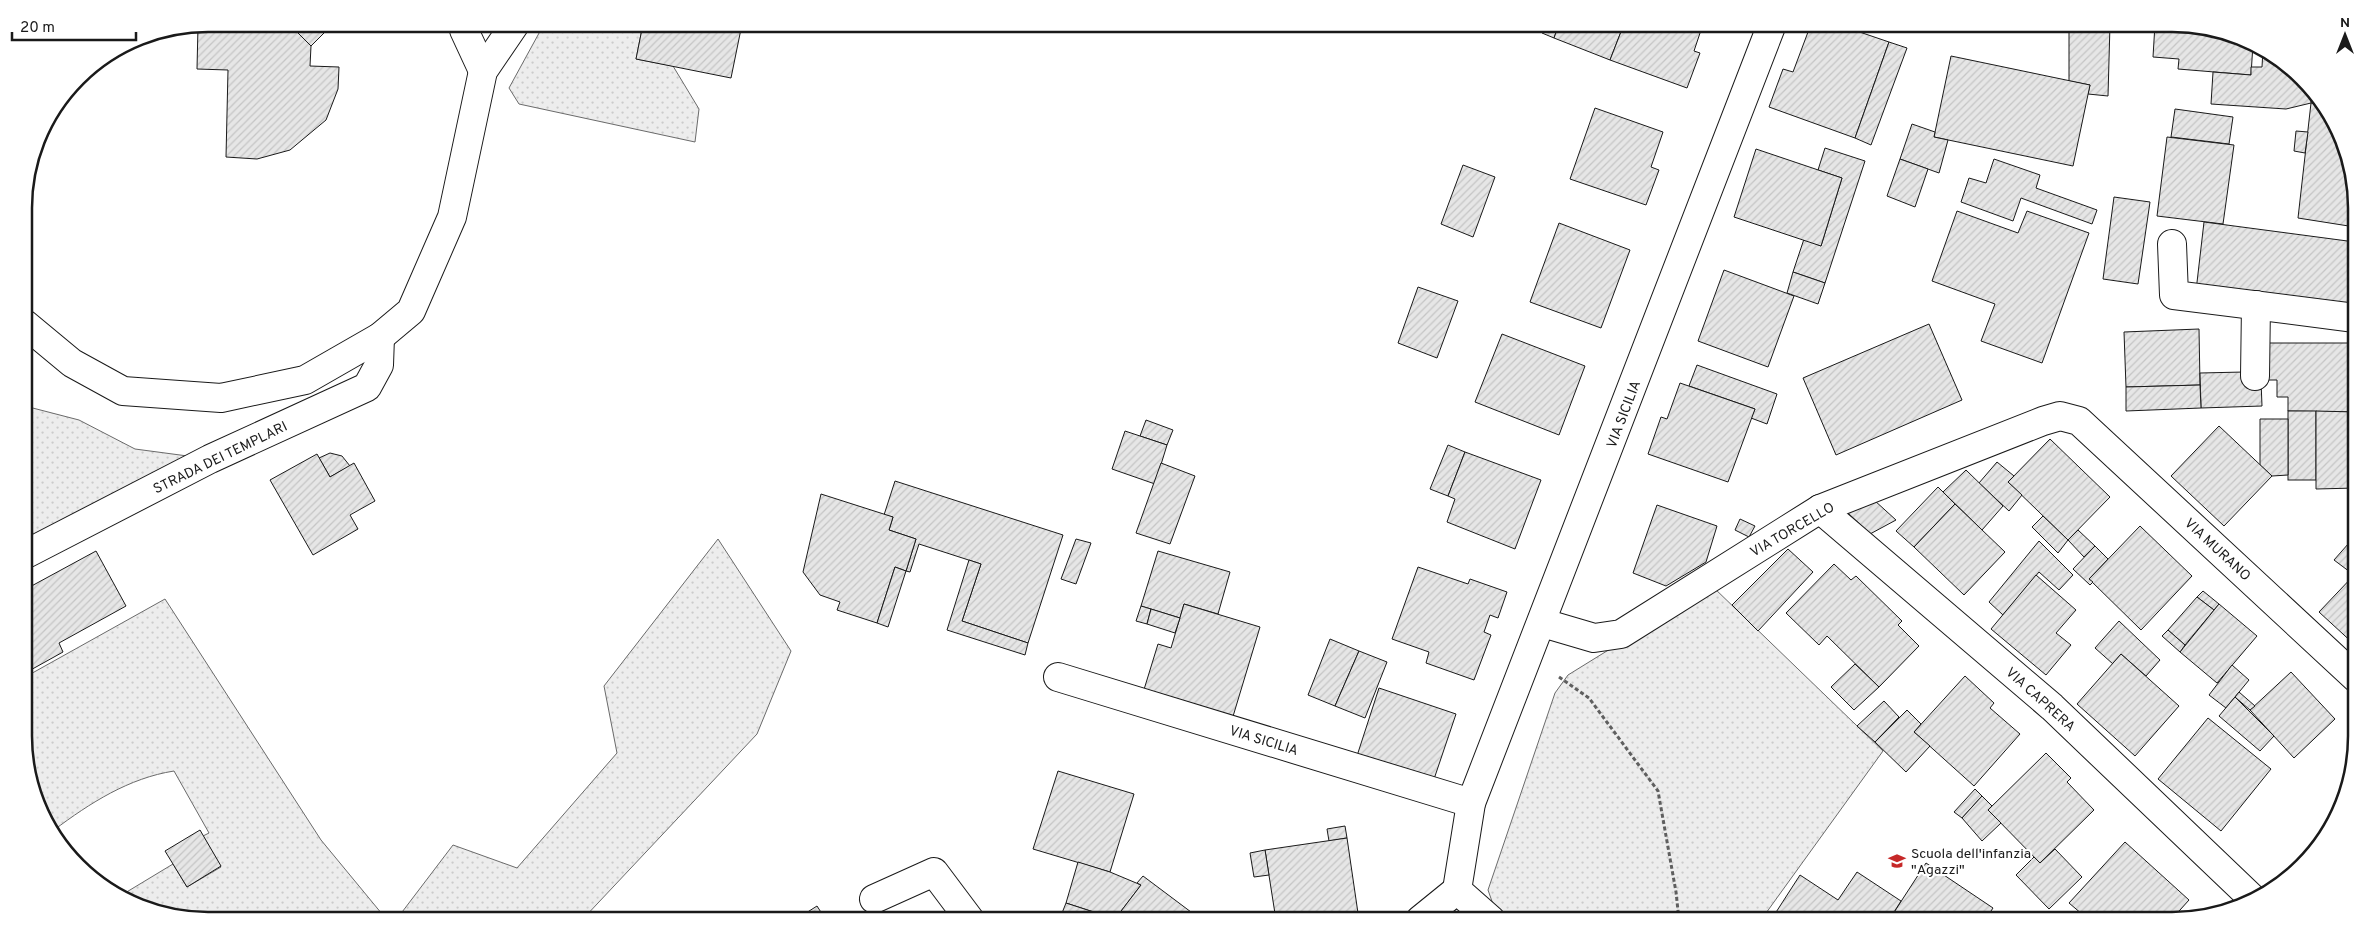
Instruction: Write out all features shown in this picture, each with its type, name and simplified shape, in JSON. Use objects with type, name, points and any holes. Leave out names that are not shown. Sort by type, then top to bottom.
[{"type":"street","name":"VIA SICILIA","points":[[1457,890],[1471,803],[1769,32]]},
{"type":"street","points":[[465,33],[483,71]]},
{"type":"street","points":[[33,330],[72,363],[123,391],[221,398],[306,380],[380,337],[411,311],[452,217],[483,71],[509,33]]},
{"type":"street","points":[[2172,244],[2174,295],[2348,317]]},
{"type":"street","points":[[2255,376],[2256,305]]},
{"type":"street","name":"STRADA DEI TEMPLARI","points":[[32,551],[210,459],[326,408],[366,387],[379,365],[380,337]]},
{"type":"street","name":"VIA TORCELLO","points":[[1542,623],[1594,638],[1620,634],[1820,509],[2042,421],[2060,416],[2079,421]]},
{"type":"street","name":"VIA MURANO","points":[[2079,421],[2348,671]]},
{"type":"street","name":"VIA CAPRERA","points":[[1820,509],[2052,707],[2248,894]]},
{"type":"street","name":"VIA SICILIA","points":[[1058,678],[1471,803]]},
{"type":"street","points":[[874,898],[934,872],[964,912]]},
{"type":"street","points":[[1431,911],[1457,890],[1481,911]]},
{"type":"path","points":[[1529,657],[1589,698],[1658,791],[1678,911]]},
{"type":"shaded area","points":[[539,33],[641,33],[636,59],[673,66],[699,109],[695,142],[519,104],[509,88]]},
{"type":"shaded area","points":[[33,408],[79,420],[135,449],[210,459],[32,551]]},
{"type":"shaded area","points":[[718,539],[791,651],[757,734],[590,912],[402,912],[453,845],[517,868],[617,753],[604,686]]},
{"type":"shaded area","points":[[1712,586],[1883,751],[1767,911],[1498,911],[1494,907],[1488,890],[1555,693],[1568,675]]},
{"type":"shaded area","points":[[165,599],[321,840],[380,912],[208,912],[163,906],[128,891],[173,864],[187,887],[221,867],[203,836],[209,833],[174,771],[141,779],[111,793],[58,827],[38,781],[34,759],[32,673]]},
{"type":"building","points":[[1542,32],[1556,32],[1554,38]]},
{"type":"building","points":[[1556,32],[1621,32],[1610,60],[1554,38]]},
{"type":"building","points":[[1621,32],[1700,32],[1694,51],[1700,53],[1687,88],[1610,60]]},
{"type":"building","points":[[1808,32],[1860,32],[1889,42],[1855,138],[1769,107],[1783,69],[1793,72]]},
{"type":"building","points":[[2069,32],[2110,32],[2108,96],[2088,94],[2090,85],[2069,81]]},
{"type":"building","points":[[2155,32],[2195,34],[2217,38],[2252,53],[2251,75],[2178,69],[2179,59],[2153,57]]},
{"type":"building","points":[[198,33],[298,33],[311,46],[310,66],[339,67],[338,89],[326,120],[290,150],[257,159],[226,157],[228,70],[197,69]]},
{"type":"building","points":[[298,33],[324,33],[311,46]]},
{"type":"building","points":[[641,33],[740,33],[731,78],[636,59]]},
{"type":"building","points":[[1889,42],[1907,48],[1871,145],[1855,138]]},
{"type":"building","points":[[1951,56],[2090,85],[2073,166],[1934,137]]},
{"type":"building","points":[[2263,58],[2288,76],[2304,92],[2311,103],[2286,109],[2211,104],[2213,72],[2251,75],[2251,67],[2262,67]]},
{"type":"building","points":[[2311,103],[2313,103],[2324,120],[2342,163],[2346,185],[2348,226],[2298,218]]},
{"type":"building","points":[[1595,108],[1663,132],[1651,167],[1659,170],[1646,205],[1570,179]]},
{"type":"building","points":[[2175,109],[2233,117],[2229,144],[2171,137]]},
{"type":"building","points":[[1912,124],[1935,132],[1934,137],[1948,140],[1939,173],[1900,159]]},
{"type":"building","points":[[2296,131],[2308,132],[2305,153],[2294,151]]},
{"type":"building","points":[[2167,137],[2234,145],[2223,224],[2157,216]]},
{"type":"building","points":[[1825,148],[1865,161],[1825,283],[1793,272],[1804,239],[1821,246],[1842,178],[1818,170]]},
{"type":"building","points":[[1756,149],[1842,178],[1821,246],[1734,217]]},
{"type":"building","points":[[1900,159],[1928,169],[1915,207],[1887,196]]},
{"type":"building","points":[[1994,159],[2040,175],[2036,188],[2097,210],[2092,224],[2021,198],[2013,221],[1961,202],[1969,178],[1986,183]]},
{"type":"building","points":[[1463,165],[1495,177],[1473,237],[1441,224]]},
{"type":"building","points":[[2114,197],[2150,202],[2138,284],[2103,279]]},
{"type":"building","points":[[1957,211],[2018,233],[2027,211],[2089,233],[2042,363],[1981,341],[1995,304],[1932,281]]},
{"type":"building","points":[[2204,222],[2348,241],[2348,309],[2196,291]]},
{"type":"building","points":[[1559,223],[1630,250],[1601,328],[1530,302]]},
{"type":"building","points":[[1724,270],[1794,296],[1768,367],[1698,341]]},
{"type":"building","points":[[1793,272],[1825,283],[1818,304],[1787,293]]},
{"type":"building","points":[[1418,287],[1458,301],[1437,358],[1398,343]]},
{"type":"building","points":[[1929,324],[1962,400],[1836,455],[1803,378]]},
{"type":"building","points":[[2199,329],[2200,385],[2126,387],[2124,332]]},
{"type":"building","points":[[1502,334],[1585,366],[1559,435],[1475,402]]},
{"type":"building","points":[[2264,343],[2348,343],[2348,412],[2288,411],[2288,397],[2277,397],[2277,380],[2264,380]]},
{"type":"building","points":[[1697,365],[1777,394],[1767,424],[1751,418],[1755,409],[1689,386]]},
{"type":"building","points":[[2244,372],[2261,381],[2262,406],[2201,408],[2200,373]]},
{"type":"building","points":[[1680,383],[1755,409],[1728,482],[1648,454],[1661,417],[1667,419]]},
{"type":"building","points":[[2200,385],[2201,408],[2126,411],[2126,387]]},
{"type":"building","points":[[2288,411],[2316,411],[2316,480],[2288,480]]},
{"type":"building","points":[[2316,411],[2348,412],[2348,488],[2316,489]]},
{"type":"building","points":[[2260,419],[2288,419],[2288,475],[2272,476],[2260,465]]},
{"type":"building","points":[[1146,420],[1173,430],[1167,445],[1140,436]]},
{"type":"building","points":[[2219,426],[2272,476],[2224,526],[2171,476]]},
{"type":"building","points":[[1125,431],[1167,445],[1155,484],[1112,469]]},
{"type":"building","points":[[2050,439],[2110,497],[2068,540],[2008,482]]},
{"type":"building","points":[[1448,445],[1465,452],[1448,496],[1430,489]]},
{"type":"building","points":[[1465,452],[1541,480],[1515,549],[1447,522],[1455,499],[1448,496]]},
{"type":"building","points":[[330,453],[342,456],[350,466],[330,477],[319,458]]},
{"type":"building","points":[[317,454],[330,477],[354,463],[375,501],[350,515],[358,529],[313,555],[270,480]]},
{"type":"building","points":[[1997,462],[2014,476],[2008,482],[2022,495],[2009,511],[1979,483]]},
{"type":"building","points":[[1161,463],[1195,476],[1170,544],[1136,533]]},
{"type":"building","points":[[1966,470],[2003,506],[1982,530],[1943,492]]},
{"type":"building","points":[[895,481],[1063,535],[1028,643],[962,621],[981,564],[919,544],[910,572],[906,571],[916,539],[889,530],[893,517],[884,515]]},
{"type":"building","points":[[1938,487],[1955,504],[1914,547],[1896,531]]},
{"type":"building","points":[[821,494],[893,517],[889,530],[916,539],[906,571],[895,567],[877,623],[837,610],[840,602],[820,595],[803,572]]},
{"type":"building","points":[[1874,500],[1896,520],[1870,534],[1847,512]]},
{"type":"building","points":[[1955,504],[2005,552],[1964,595],[1914,547]]},
{"type":"building","points":[[1657,505],[1717,526],[1706,562],[1666,586],[1633,573]]},
{"type":"building","points":[[2043,516],[2068,540],[2058,553],[2032,527]]},
{"type":"building","points":[[1740,519],[1755,526],[1749,537],[1735,530]]},
{"type":"building","points":[[2140,526],[2192,576],[2141,630],[2089,579]]},
{"type":"building","points":[[2078,530],[2095,546],[2084,557],[2068,540]]},
{"type":"building","points":[[1076,539],[1091,543],[1076,584],[1061,579]]},
{"type":"building","points":[[2039,541],[2073,575],[2059,590],[2039,572],[2003,615],[1989,602]]},
{"type":"building","points":[[2348,544],[2348,570],[2334,560]]},
{"type":"building","points":[[2095,546],[2108,559],[2089,579],[2093,582],[2090,585],[2073,569]]},
{"type":"building","points":[[1788,549],[1813,572],[1758,631],[1732,605]]},
{"type":"building","points":[[96,551],[126,606],[59,643],[63,652],[32,669],[32,586]]},
{"type":"building","points":[[1158,551],[1230,572],[1218,614],[1184,604],[1180,618],[1141,606]]},
{"type":"building","points":[[969,560],[981,564],[962,621],[1028,643],[1025,655],[947,630]]},
{"type":"building","points":[[1834,564],[1851,580],[1856,576],[1902,621],[1898,625],[1919,646],[1879,687],[1827,636],[1819,645],[1786,613]]},
{"type":"building","points":[[895,567],[906,571],[888,627],[877,623]]},
{"type":"building","points":[[1418,567],[1468,584],[1470,579],[1507,592],[1498,618],[1490,615],[1484,632],[1491,635],[1474,680],[1426,663],[1429,652],[1392,639]]},
{"type":"building","points":[[2036,575],[2076,610],[2056,633],[2071,645],[2046,675],[1991,629]]},
{"type":"building","points":[[2348,581],[2348,639],[2319,612]]},
{"type":"building","points":[[2203,591],[2219,604],[2214,610],[2197,597]]},
{"type":"building","points":[[2197,597],[2214,610],[2185,645],[2168,630]]},
{"type":"building","points":[[1184,604],[1260,627],[1231,723],[1142,696],[1158,644],[1171,648]]},
{"type":"building","points":[[2219,604],[2257,636],[2217,683],[2180,652]]},
{"type":"building","points":[[1141,606],[1151,609],[1147,624],[1136,621]]},
{"type":"building","points":[[1151,609],[1180,618],[1175,633],[1147,624]]},
{"type":"building","points":[[2119,621],[2160,660],[2146,676],[2121,654],[2113,664],[2095,648]]},
{"type":"building","points":[[2168,630],[2185,645],[2180,652],[2162,636]]},
{"type":"building","points":[[1330,639],[1359,651],[1335,706],[1308,695]]},
{"type":"building","points":[[1359,651],[1387,662],[1365,718],[1335,706]]},
{"type":"building","points":[[2121,654],[2179,706],[2135,756],[2077,704]]},
{"type":"building","points":[[1855,664],[1879,687],[1854,710],[1831,687]]},
{"type":"building","points":[[2232,665],[2249,680],[2226,708],[2209,695]]},
{"type":"building","points":[[2291,672],[2335,719],[2294,758],[2250,710]]},
{"type":"building","points":[[1965,676],[1994,703],[1990,708],[2020,734],[1974,786],[1914,732]]},
{"type":"building","points":[[1379,688],[1456,714],[1431,788],[1355,762]]},
{"type":"building","points":[[2239,692],[2255,706],[2250,710],[2235,697]]},
{"type":"building","points":[[2235,697],[2274,736],[2260,751],[2219,716]]},
{"type":"building","points":[[1884,701],[1899,717],[1875,742],[1857,726]]},
{"type":"building","points":[[1907,710],[1921,724],[1914,732],[1930,746],[1906,772],[1875,742]]},
{"type":"building","points":[[2208,718],[2271,769],[2221,831],[2158,779]]},
{"type":"building","points":[[2046,753],[2071,778],[2067,782],[2094,810],[2040,863],[1988,810]]},
{"type":"building","points":[[1058,771],[1134,794],[1110,872],[1033,849]]},
{"type":"building","points":[[1975,789],[1982,796],[1962,818],[1954,812]]},
{"type":"building","points":[[1982,796],[1992,806],[1988,810],[2001,823],[1982,841],[1962,818]]},
{"type":"building","points":[[1345,826],[1347,838],[1329,841],[1327,829]]},
{"type":"building","points":[[200,830],[221,866],[187,887],[165,851]]},
{"type":"building","points":[[1347,838],[1358,911],[1275,911],[1265,850]]},
{"type":"building","points":[[2125,842],[2189,900],[2179,911],[2078,911],[2069,903]]},
{"type":"building","points":[[2055,849],[2082,877],[2049,909],[2016,875],[2034,857],[2040,863]]},
{"type":"building","points":[[1265,850],[1269,875],[1254,877],[1250,853]]},
{"type":"building","points":[[1078,862],[1110,872],[1141,885],[1121,912],[1092,912],[1066,903]]},
{"type":"building","points":[[1926,863],[1993,908],[1991,911],[1895,911]]},
{"type":"building","points":[[1857,872],[1901,901],[1895,911],[1777,911],[1800,875],[1838,900]]},
{"type":"building","points":[[1143,876],[1190,912],[1121,912],[1141,885],[1137,883]]},
{"type":"building","points":[[1066,903],[1092,912],[1063,912]]},
{"type":"building","points":[[817,906],[821,912],[808,912]]},
{"type":"place","name":"Scuola dell'infanzia \"Agazzi\"","points":[[1897,861]]}]
